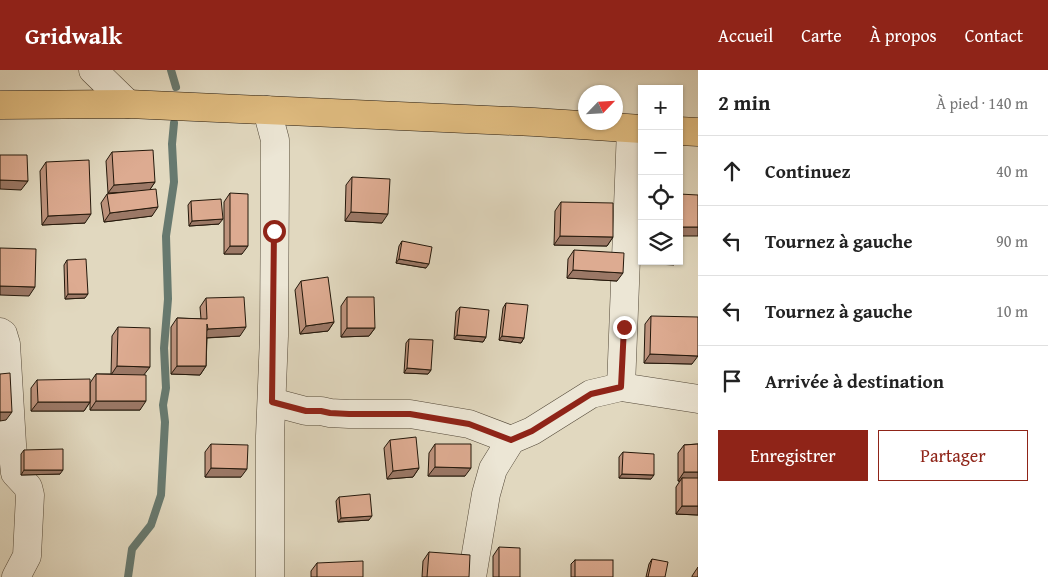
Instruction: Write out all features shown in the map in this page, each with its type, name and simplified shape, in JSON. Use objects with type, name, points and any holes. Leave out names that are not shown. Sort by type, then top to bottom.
[{"type":"highway","points":[[0,106],[128,104],[636,129]]},
{"type":"highway","points":[[683,131],[698,132]]},
{"type":"street","points":[[93,70],[128,104]]},
{"type":"street","points":[[267,110],[275,140],[270,436],[270,577]]},
{"type":"street","points":[[621,387],[636,129]]},
{"type":"street","points":[[0,332],[3,334],[6,344],[15,473],[28,488],[30,494],[27,556],[16,577]]},
{"type":"street","points":[[472,577],[486,494],[493,469],[511,440],[532,431],[591,394],[621,387],[698,399]]},
{"type":"street","points":[[272,402],[306,411],[339,414],[410,414],[469,424],[511,440]]},
{"type":"building","points":[[153,150],[155,182],[114,185],[112,152]]},
{"type":"building","points":[[0,155],[27,155],[28,181],[0,180]]},
{"type":"building","points":[[89,160],[91,214],[48,216],[46,162]]},
{"type":"building","points":[[352,177],[390,179],[388,214],[351,212]]},
{"type":"building","points":[[156,189],[158,207],[110,213],[107,194]]},
{"type":"building","points":[[230,193],[248,194],[248,246],[230,246]]},
{"type":"building","points":[[683,194],[698,195],[698,227],[683,227]]},
{"type":"building","points":[[221,199],[223,219],[192,221],[191,201]]},
{"type":"building","points":[[561,202],[613,203],[613,237],[560,236]]},
{"type":"building","points":[[402,241],[432,247],[429,264],[399,259]]},
{"type":"building","points":[[0,248],[36,249],[35,287],[0,286]]},
{"type":"building","points":[[574,250],[624,253],[623,273],[573,270]]},
{"type":"building","points":[[86,259],[88,294],[68,294],[67,260]]},
{"type":"building","points":[[328,277],[334,322],[306,326],[301,281]]},
{"type":"building","points":[[244,297],[246,327],[208,329],[207,324],[206,366],[177,366],[177,318],[207,319],[206,298]]},
{"type":"building","points":[[347,297],[374,297],[375,328],[347,328]]},
{"type":"building","points":[[506,303],[528,305],[524,338],[502,336]]},
{"type":"building","points":[[460,307],[489,310],[486,337],[457,335]]},
{"type":"building","points":[[651,316],[698,317],[698,356],[650,354]]},
{"type":"building","points":[[118,327],[150,328],[150,367],[117,366]]},
{"type":"building","points":[[409,339],[433,340],[431,370],[407,368]]},
{"type":"building","points":[[10,373],[12,412],[0,412],[0,374]]},
{"type":"building","points":[[96,374],[146,375],[146,401],[96,401]]},
{"type":"building","points":[[90,379],[90,402],[38,402],[37,380]]},
{"type":"building","points":[[416,437],[419,468],[393,471],[390,440]]},
{"type":"building","points":[[211,444],[248,445],[247,469],[211,468]]},
{"type":"building","points":[[435,444],[471,444],[471,468],[435,467]]},
{"type":"building","points":[[698,444],[698,472],[684,472],[684,445]]},
{"type":"building","points":[[63,449],[63,470],[24,470],[24,450]]},
{"type":"building","points":[[623,452],[654,454],[654,475],[622,474]]},
{"type":"building","points":[[682,478],[698,478],[698,506],[682,506]]},
{"type":"building","points":[[370,494],[372,516],[341,518],[339,497]]},
{"type":"building","points":[[499,547],[520,548],[520,577],[499,577]]},
{"type":"building","points":[[429,552],[470,555],[469,577],[427,577]]},
{"type":"building","points":[[652,559],[668,562],[665,577],[648,577]]},
{"type":"building","points":[[575,560],[613,560],[613,577],[575,577]]},
{"type":"building","points":[[363,561],[363,577],[317,577],[317,563]]},
{"type":"waterway","points":[[171,70],[176,87]]},
{"type":"waterway","points":[[128,577],[132,549],[151,525],[161,495],[165,422],[163,405],[166,388],[164,348],[168,299],[166,236],[174,182],[172,144],[174,123]]},
{"type":"route","points":[[274,231],[272,402],[306,411],[349,414],[410,414],[469,424],[511,440],[532,431],[591,394],[621,387],[624,327]]}]
